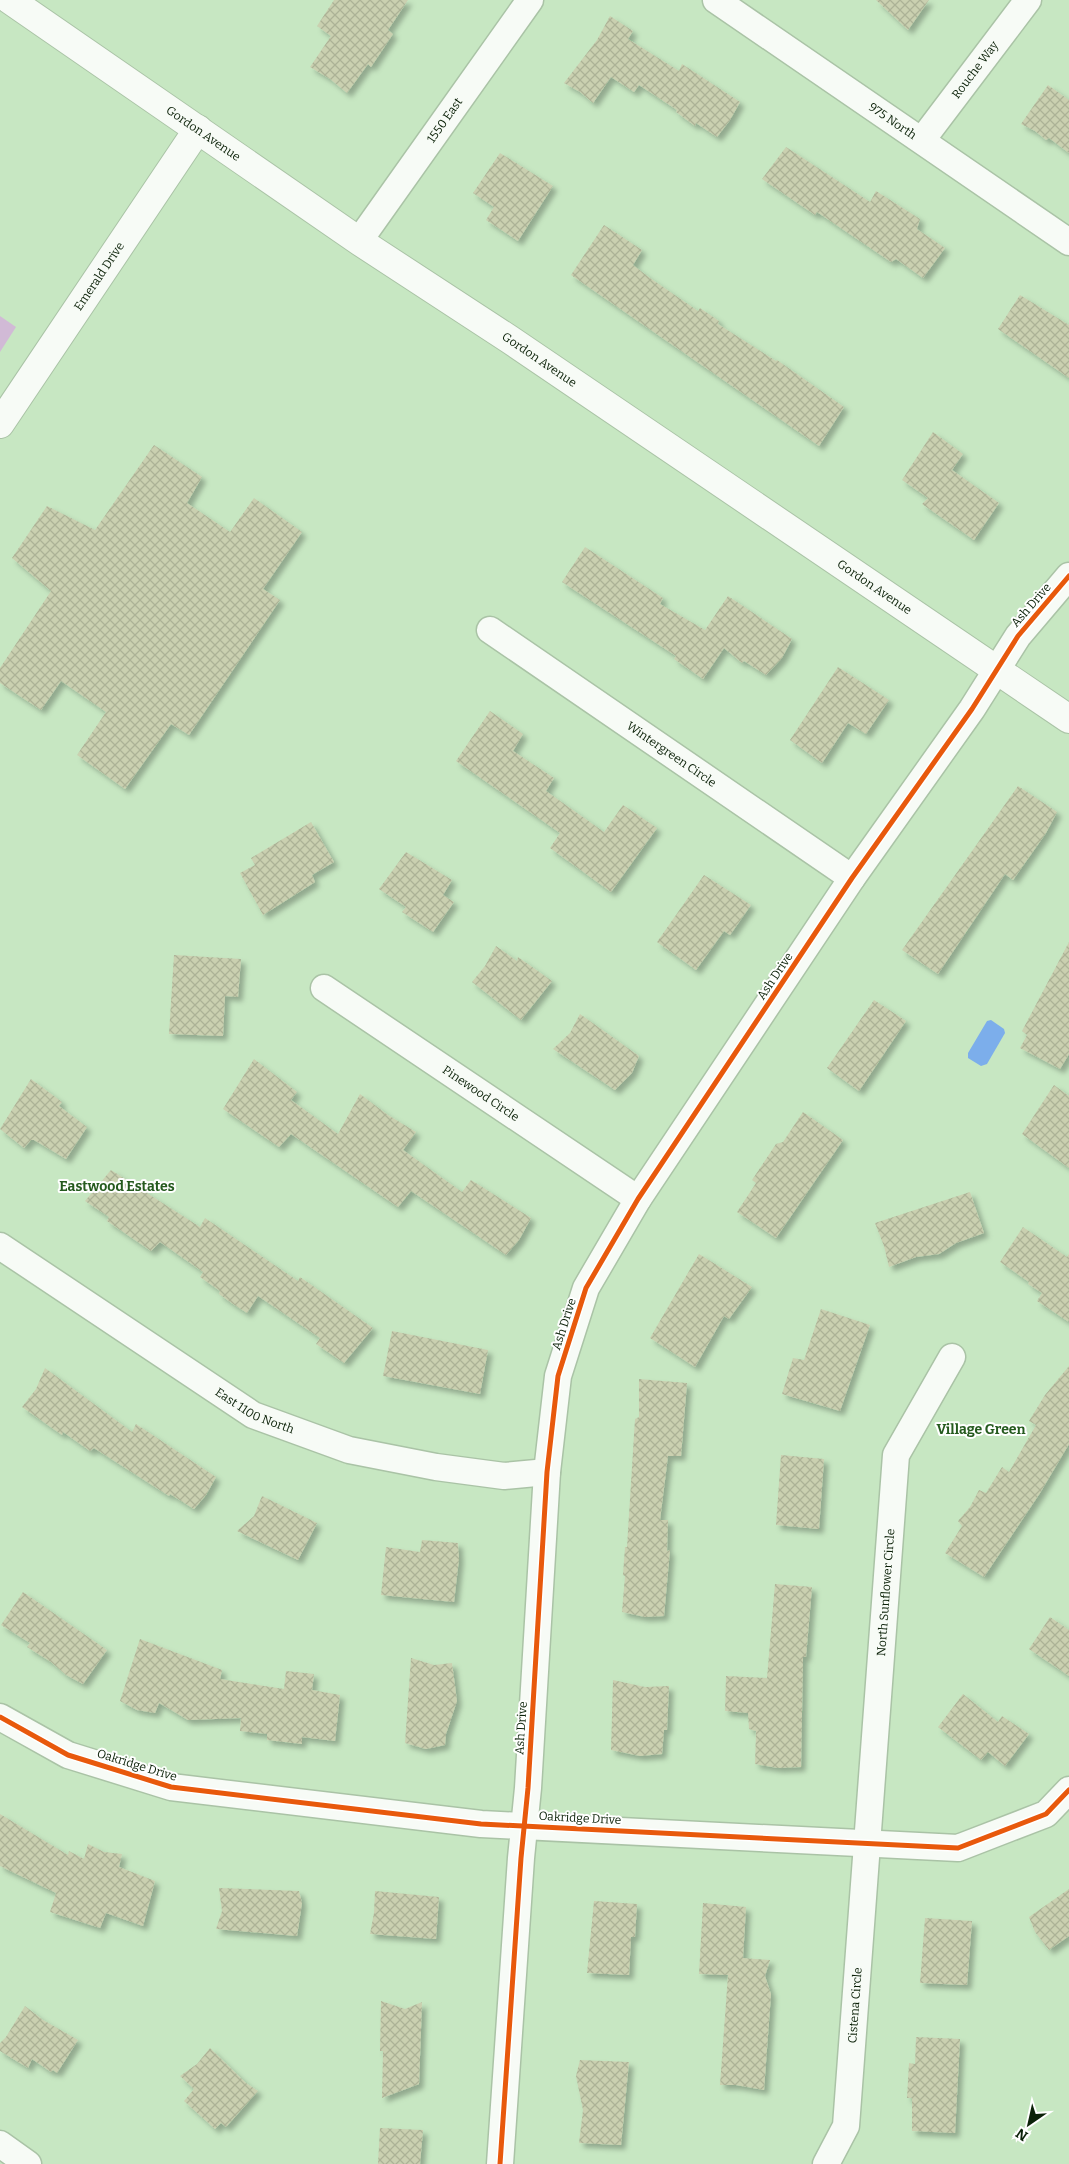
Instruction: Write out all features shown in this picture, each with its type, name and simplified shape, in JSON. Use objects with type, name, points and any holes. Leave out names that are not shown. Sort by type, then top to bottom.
[{"type":"main road","name":"Gordon Avenue","points":[[10,0],[359,241],[509,339],[1069,719]]},
{"type":"main road","name":"Emerald Drive","points":[[0,424],[198,129]]},
{"type":"street","name":"1550 East","points":[[359,241],[530,0]]},
{"type":"street","name":"975 North","points":[[716,0],[1069,242]]},
{"type":"street","name":"Rouche Way","points":[[922,140],[1028,0]]},
{"type":"street","name":"Ash Drive","points":[[500,2164],[548,1472],[558,1376],[586,1288],[638,1200],[852,878],[972,709],[1018,636],[1069,576]]},
{"type":"street","name":"Wintergreen Circle","points":[[490,630],[852,878]]},
{"type":"street","name":"Pinewood Circle","points":[[324,988],[638,1200]]},
{"type":"street","name":"East 1100 North","points":[[0,1246],[253,1415],[349,1450],[436,1467],[504,1476],[548,1472]]},
{"type":"street","name":"North Sunflower Circle","points":[[867,1842],[896,1455],[952,1357]]},
{"type":"street","name":"Oakridge Drive","points":[[0,1718],[68,1755],[171,1787],[475,1823],[524,1824],[958,1848],[1046,1814],[1069,1790]]},
{"type":"street","name":"Cistena Circle","points":[[826,2164],[846,2126],[867,1842]]},
{"type":"street","points":[[0,2144],[28,2164]]},
{"type":"shaded area","points":[[0,316],[16,327],[0,352]]},
{"type":"water","points":[[991,1020],[1004,1029],[1005,1033],[987,1064],[981,1066],[968,1058],[968,1053],[987,1021]]},
{"type":"building","points":[[334,0],[408,0],[388,30],[393,34],[371,67],[368,64],[347,93],[330,79],[310,67],[331,36],[317,26]]},
{"type":"building","points":[[876,0],[929,0],[908,30]]},
{"type":"building","points":[[610,16],[633,31],[628,39],[679,71],[682,64],[740,102],[730,120],[717,137],[696,123],[695,126],[676,112],[677,110],[639,85],[634,92],[611,77],[593,103],[580,92],[564,83],[597,40]]},
{"type":"building","points":[[1048,85],[1069,100],[1069,153],[1049,138],[1046,140],[1035,131],[1021,124]]},
{"type":"building","points":[[786,147],[870,202],[876,191],[920,219],[917,229],[945,248],[923,278],[896,259],[891,262],[817,212],[815,215],[762,179]]},
{"type":"building","points":[[500,153],[553,186],[518,241],[486,220],[494,207],[473,193]]},
{"type":"building","points":[[604,225],[642,250],[633,265],[650,278],[698,311],[700,308],[719,321],[718,324],[777,360],[844,407],[819,446],[571,275]]},
{"type":"building","points":[[1020,295],[1069,325],[1069,378],[998,329]]},
{"type":"building","points":[[933,432],[963,454],[952,470],[999,503],[974,540],[922,504],[928,498],[902,480]]},
{"type":"building","points":[[154,445],[202,477],[187,503],[230,532],[254,498],[302,532],[263,589],[280,600],[189,735],[171,724],[125,789],[77,755],[106,712],[61,681],[41,710],[0,683],[0,668],[51,591],[12,558],[47,506],[95,530]]},
{"type":"building","points":[[585,547],[663,598],[660,604],[705,630],[728,596],[792,639],[782,658],[766,675],[744,661],[742,663],[724,648],[703,679],[674,659],[676,656],[562,582]]},
{"type":"building","points":[[838,667],[889,700],[866,734],[848,723],[822,763],[790,740]]},
{"type":"building","points":[[490,711],[523,734],[513,751],[554,778],[546,791],[604,832],[623,805],[657,828],[611,892],[550,848],[560,833],[456,761]]},
{"type":"building","points":[[1018,786],[1057,812],[1046,833],[1013,880],[1005,874],[938,974],[902,950]]},
{"type":"building","points":[[311,822],[334,862],[312,875],[315,882],[263,915],[240,873],[255,865],[251,858]]},
{"type":"building","points":[[406,852],[452,880],[443,895],[454,902],[433,932],[402,912],[406,907],[379,889]]},
{"type":"building","points":[[704,875],[751,905],[730,935],[724,931],[696,970],[657,942]]},
{"type":"building","points":[[1069,942],[1069,1054],[1060,1069],[1020,1048],[1027,1035],[1022,1031]]},
{"type":"building","points":[[496,946],[517,961],[518,957],[552,981],[521,1020],[472,982],[485,966]]},
{"type":"building","points":[[174,955],[241,959],[238,997],[225,996],[223,1036],[169,1034]]},
{"type":"building","points":[[874,1000],[906,1021],[859,1091],[827,1068]]},
{"type":"building","points":[[580,1014],[639,1056],[632,1073],[615,1090],[553,1049],[570,1033]]},
{"type":"building","points":[[254,1059],[297,1092],[291,1100],[338,1134],[360,1094],[388,1115],[416,1132],[403,1150],[462,1192],[471,1180],[531,1218],[519,1240],[506,1255],[411,1191],[398,1207],[291,1134],[279,1147],[223,1109]]},
{"type":"building","points":[[31,1079],[62,1102],[59,1106],[87,1127],[66,1159],[34,1140],[31,1140],[24,1148],[0,1129]]},
{"type":"building","points":[[1054,1085],[1069,1096],[1069,1168],[1022,1134]]},
{"type":"building","points":[[803,1112],[843,1140],[776,1238],[737,1212],[756,1183],[752,1180],[776,1144],[783,1142]]},
{"type":"building","points":[[111,1170],[200,1227],[205,1218],[298,1281],[300,1277],[373,1328],[344,1363],[316,1344],[320,1338],[258,1296],[247,1313],[219,1294],[220,1291],[200,1277],[203,1272],[160,1242],[151,1251],[107,1221],[109,1217],[85,1201]]},
{"type":"building","points":[[970,1192],[984,1233],[956,1243],[939,1254],[916,1257],[889,1267],[884,1246],[875,1223]]},
{"type":"building","points":[[1023,1227],[1067,1257],[1069,1254],[1069,1322],[1037,1301],[1042,1293],[1000,1262]]},
{"type":"building","points":[[699,1254],[752,1287],[729,1319],[724,1316],[695,1367],[650,1338]]},
{"type":"building","points":[[821,1309],[870,1325],[840,1411],[782,1394],[793,1358],[804,1360]]},
{"type":"building","points":[[392,1331],[488,1350],[480,1394],[383,1376]]},
{"type":"building","points":[[1069,1366],[1069,1444],[1040,1493],[984,1577],[945,1553],[962,1526],[958,1521],[970,1507],[979,1490],[986,1493],[1002,1467],[1009,1472],[1036,1425],[1029,1421],[1045,1395]]},
{"type":"building","points":[[45,1368],[132,1432],[136,1424],[216,1477],[206,1495],[194,1509],[170,1494],[169,1496],[94,1448],[90,1451],[63,1432],[62,1435],[22,1407],[36,1389]]},
{"type":"building","points":[[639,1379],[687,1383],[681,1456],[668,1456],[660,1520],[668,1520],[667,1551],[670,1550],[664,1616],[645,1617],[622,1612],[635,1419],[639,1417]]},
{"type":"building","points":[[781,1455],[824,1459],[819,1529],[776,1525]]},
{"type":"building","points":[[262,1496],[317,1523],[298,1560],[237,1531],[254,1516]]},
{"type":"building","points":[[422,1540],[458,1543],[459,1559],[454,1602],[381,1595],[386,1547],[420,1552]]},
{"type":"building","points":[[775,1584],[812,1587],[806,1657],[803,1657],[801,1767],[778,1768],[755,1764],[756,1731],[749,1729],[748,1713],[725,1711],[726,1676],[767,1678]]},
{"type":"building","points":[[23,1592],[107,1650],[83,1684],[66,1675],[51,1662],[27,1647],[30,1643],[1,1625]]},
{"type":"building","points":[[1050,1617],[1069,1630],[1069,1676],[1029,1649]]},
{"type":"building","points":[[140,1639],[222,1670],[220,1679],[284,1689],[286,1671],[314,1674],[312,1690],[340,1695],[335,1741],[302,1737],[302,1744],[267,1740],[267,1734],[240,1731],[241,1718],[188,1720],[159,1703],[155,1713],[137,1710],[120,1701]]},
{"type":"building","points":[[411,1658],[434,1665],[452,1663],[457,1701],[446,1734],[445,1745],[426,1749],[405,1743]]},
{"type":"building","points":[[613,1680],[645,1687],[669,1686],[667,1730],[664,1730],[662,1754],[640,1756],[611,1750]]},
{"type":"building","points":[[963,1694],[998,1722],[1002,1716],[1029,1734],[1005,1766],[988,1752],[981,1760],[938,1727]]},
{"type":"building","points":[[0,1814],[68,1855],[69,1851],[84,1859],[88,1844],[104,1852],[122,1854],[119,1867],[155,1881],[143,1926],[106,1913],[100,1928],[50,1912],[56,1893],[0,1866]]},
{"type":"building","points":[[219,1888],[299,1891],[302,1903],[297,1936],[216,1929],[222,1911]]},
{"type":"building","points":[[1069,1889],[1069,1936],[1049,1950],[1035,1932],[1029,1917]]},
{"type":"building","points":[[375,1891],[439,1897],[436,1939],[370,1934],[374,1913]]},
{"type":"building","points":[[594,1901],[637,1904],[635,1937],[631,1937],[629,1975],[587,1973]]},
{"type":"building","points":[[703,1903],[746,1907],[743,1958],[770,1960],[765,1976],[771,1994],[764,2090],[736,2085],[720,2085],[728,1975],[699,1974]]},
{"type":"building","points":[[925,1918],[972,1921],[967,1985],[920,1983]]},
{"type":"building","points":[[381,2001],[405,2009],[422,2002],[419,2084],[382,2098],[383,2051],[380,2051]]},
{"type":"building","points":[[25,2006],[43,2020],[78,2040],[57,2073],[53,2070],[51,2072],[32,2059],[28,2068],[0,2051],[0,2043],[6,2037]]},
{"type":"building","points":[[916,2037],[960,2039],[955,2133],[912,2131],[912,2098],[907,2098],[909,2063],[915,2064]]},
{"type":"building","points":[[210,2048],[246,2083],[258,2091],[226,2127],[221,2123],[215,2129],[184,2101],[194,2089],[180,2076],[197,2064]]},
{"type":"building","points":[[580,2060],[629,2062],[621,2145],[579,2143],[583,2110],[576,2076]]},
{"type":"building","points":[[380,2128],[423,2130],[420,2164],[378,2164]]},
{"type":"cycle path","points":[[500,2164],[521,1858],[528,1788],[547,1472],[558,1376],[586,1288],[638,1199],[852,878],[972,709],[1018,636],[1069,576]]},
{"type":"cycle path","points":[[0,1717],[68,1755],[171,1787],[481,1824],[958,1848],[1046,1814],[1069,1790]]},
{"type":"district","name":"Eastwood Estates","points":[[117,1186]]},
{"type":"district","name":"Village Green","points":[[981,1429]]}]
